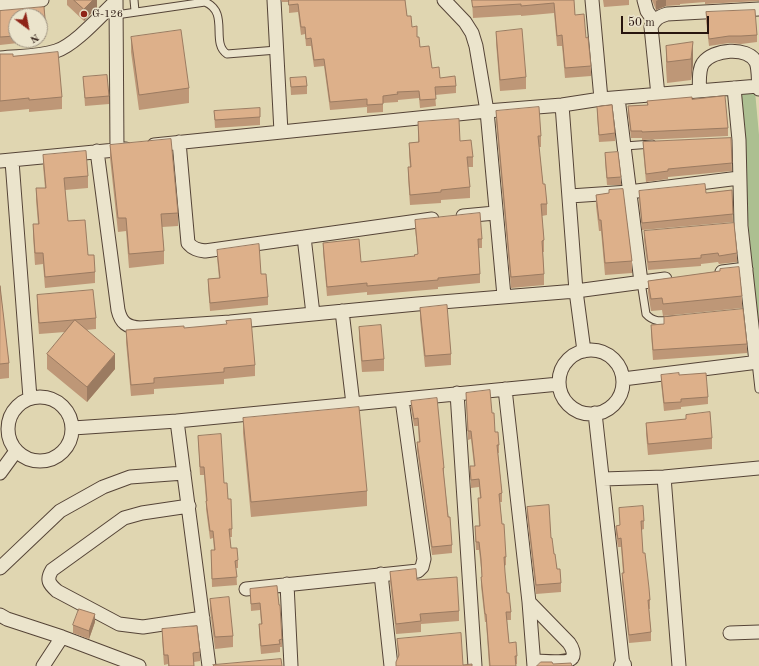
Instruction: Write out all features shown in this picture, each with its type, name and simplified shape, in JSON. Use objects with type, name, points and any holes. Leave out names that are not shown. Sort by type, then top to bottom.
[{"type":"street","points":[[0,6],[34,3],[42,0]]},
{"type":"street","points":[[274,0],[281,132]]},
{"type":"street","points":[[444,0],[465,22],[472,33],[476,46],[487,111],[495,213],[504,296]]},
{"type":"street","points":[[592,0],[601,99]]},
{"type":"street","points":[[644,0],[646,11],[654,21]]},
{"type":"street","points":[[116,1],[117,150]]},
{"type":"street","points":[[0,58],[56,51],[75,39],[116,1]]},
{"type":"street","points":[[658,95],[651,27],[659,16],[667,14],[759,8]]},
{"type":"street","points":[[699,91],[700,72],[703,64],[710,57],[718,53],[735,51],[750,55],[756,62],[759,90]]},
{"type":"street","points":[[30,398],[6,161],[117,150],[178,142],[487,111],[562,105],[601,99],[759,86]]},
{"type":"street","points":[[623,379],[758,362],[747,313],[746,269],[737,226],[739,178],[735,140],[734,88]]},
{"type":"street","points":[[618,98],[625,146],[629,192],[638,235],[641,282]]},
{"type":"street","points":[[562,105],[576,290],[584,351]]},
{"type":"street","points":[[178,142],[188,243],[192,247],[205,251],[495,213]]},
{"type":"street","points":[[98,151],[118,310],[120,318],[124,324],[131,327],[140,328],[230,322],[576,290],[679,278]]},
{"type":"street","points":[[570,196],[629,192],[739,178]]},
{"type":"street","points":[[304,237],[314,314]]},
{"type":"street","points":[[708,274],[746,269]]},
{"type":"street","points":[[342,311],[353,404]]},
{"type":"street","points":[[596,350],[602,352],[612,358],[620,367],[623,379],[622,391],[616,402],[607,410],[595,413],[580,412],[563,398],[560,391],[560,376],[565,363],[577,353],[584,351],[596,350]]},
{"type":"street","points":[[73,428],[177,421],[559,384]]},
{"type":"street","points":[[505,389],[534,664],[572,659],[573,656],[570,643],[528,602]]},
{"type":"street","points":[[457,393],[475,666]]},
{"type":"street","points":[[40,396],[49,397],[58,401],[65,407],[70,415],[73,428],[69,444],[54,458],[44,461],[34,461],[24,457],[16,451],[11,444],[8,435],[10,416],[15,408],[30,398],[40,396]]},
{"type":"street","points":[[246,589],[418,571],[422,567],[424,564],[402,400]]},
{"type":"street","points":[[595,413],[622,666]]},
{"type":"street","points":[[177,421],[203,618],[213,666]]},
{"type":"street","points":[[0,473],[16,451]]},
{"type":"street","points":[[603,479],[664,477],[759,468]]},
{"type":"street","points":[[0,568],[60,511],[103,487],[130,477],[184,473]]},
{"type":"street","points":[[664,477],[678,666]]},
{"type":"street","points":[[189,506],[142,513],[124,518],[52,570],[48,576],[49,582],[57,591],[119,624],[143,627],[203,618]]},
{"type":"street","points":[[381,574],[391,666]]},
{"type":"street","points":[[276,660],[291,662],[287,584]]},
{"type":"street","points":[[0,616],[62,637],[139,666]]},
{"type":"street","points":[[730,633],[759,632]]},
{"type":"street","points":[[459,636],[473,634]]},
{"type":"street","points":[[43,666],[62,637]]},
{"type":"street","points":[[389,643],[403,641]]},
{"type":"lane","points":[[134,0],[136,11]]},
{"type":"lane","points":[[116,15],[205,2],[211,5],[217,13],[220,44],[224,53],[277,50]]},
{"type":"lane","points":[[625,146],[662,144]]},
{"type":"lane","points":[[641,282],[646,314],[649,318],[660,321],[683,319]]},
{"type":"lane","points":[[758,362],[759,389]]},
{"type":"green space","points":[[755,91],[759,135],[759,338],[736,93]]},
{"type":"building","points":[[74,0],[93,0],[84,9]]},
{"type":"building","points":[[289,0],[405,0],[407,16],[411,16],[412,27],[417,26],[417,37],[419,37],[420,47],[429,46],[432,68],[439,67],[440,78],[455,76],[456,86],[435,87],[436,99],[420,100],[419,91],[397,92],[398,94],[383,96],[383,104],[367,105],[367,99],[330,102],[324,59],[314,60],[311,38],[306,39],[305,27],[301,27],[298,4],[289,5]]},
{"type":"building","points":[[472,0],[574,0],[575,15],[584,14],[586,38],[588,37],[591,66],[565,68],[562,35],[557,36],[554,3],[521,6],[521,4],[473,7]]},
{"type":"building","points":[[8,10],[8,36],[0,37],[0,11]]},
{"type":"building","points":[[755,10],[757,35],[729,36],[709,39],[706,12]]},
{"type":"building","points":[[522,29],[526,77],[500,80],[496,32]]},
{"type":"building","points":[[181,30],[189,88],[139,95],[131,37]]},
{"type":"building","points":[[693,42],[691,59],[667,62],[666,46]]},
{"type":"building","points":[[58,52],[62,97],[0,101],[0,54],[13,54],[13,56]]},
{"type":"building","points":[[107,75],[109,96],[85,98],[83,77]]},
{"type":"building","points":[[306,77],[307,86],[291,87],[290,78]]},
{"type":"building","points":[[725,96],[728,128],[642,132],[631,131],[628,106],[648,105],[647,101]]},
{"type":"building","points":[[612,105],[615,133],[599,135],[597,107]]},
{"type":"building","points":[[539,107],[541,136],[538,136],[543,184],[545,184],[547,204],[541,204],[544,240],[542,241],[544,274],[511,277],[496,111]]},
{"type":"building","points":[[260,108],[260,117],[215,120],[214,111]]},
{"type":"building","points":[[459,119],[460,141],[471,140],[473,157],[467,157],[470,187],[410,195],[408,167],[411,167],[409,143],[419,142],[418,122]]},
{"type":"building","points":[[731,138],[732,163],[668,169],[668,171],[646,174],[643,142]]},
{"type":"building","points":[[171,139],[178,213],[161,214],[164,251],[129,254],[126,218],[118,218],[110,145]]},
{"type":"building","points":[[86,151],[88,176],[64,178],[68,221],[85,220],[88,255],[94,255],[95,272],[45,277],[43,253],[35,253],[33,224],[39,224],[36,188],[46,188],[43,155]]},
{"type":"building","points":[[618,152],[621,177],[607,178],[605,153]]},
{"type":"building","points":[[705,184],[706,193],[732,190],[733,214],[642,223],[639,191]]},
{"type":"building","points":[[623,189],[632,261],[605,263],[601,220],[599,220],[596,195],[609,193],[609,190]]},
{"type":"building","points":[[480,213],[482,239],[478,239],[480,274],[438,278],[438,280],[391,284],[367,286],[367,283],[327,287],[323,243],[359,239],[361,262],[415,256],[414,255],[418,254],[415,220]]},
{"type":"building","points":[[734,223],[737,253],[719,256],[718,253],[701,255],[701,258],[648,262],[644,231]]},
{"type":"building","points":[[259,244],[261,274],[266,274],[268,297],[210,303],[208,279],[220,278],[217,250]]},
{"type":"building","points":[[739,267],[742,296],[663,304],[662,298],[651,299],[648,281]]},
{"type":"building","points":[[0,286],[9,363],[0,364]]},
{"type":"building","points":[[93,290],[96,318],[39,323],[37,295]]},
{"type":"building","points":[[447,305],[451,354],[425,356],[420,308]]},
{"type":"building","points":[[743,309],[747,344],[653,350],[651,325],[664,324],[664,317]]},
{"type":"building","points":[[251,319],[255,365],[224,368],[224,372],[154,378],[154,383],[131,385],[126,330],[184,326],[184,328],[227,324],[226,321]]},
{"type":"building","points":[[75,320],[115,354],[87,387],[47,354]]},
{"type":"building","points":[[381,325],[384,359],[362,361],[359,327]]},
{"type":"building","points":[[679,373],[679,375],[706,373],[708,397],[681,399],[681,402],[664,403],[661,375]]},
{"type":"building","points":[[490,390],[492,413],[494,413],[495,432],[498,432],[499,445],[497,445],[502,493],[499,494],[502,524],[504,524],[506,557],[504,557],[507,593],[509,593],[511,612],[506,612],[509,643],[516,642],[516,666],[490,666],[486,614],[481,577],[481,559],[479,542],[476,542],[475,526],[480,526],[478,498],[481,498],[479,479],[471,480],[470,466],[475,466],[471,431],[468,431],[466,393]]},
{"type":"building","points":[[437,398],[452,545],[432,547],[417,442],[420,442],[418,418],[414,419],[411,401]]},
{"type":"building","points":[[359,407],[367,491],[251,502],[243,418]]},
{"type":"building","points":[[710,412],[712,438],[648,444],[646,423],[686,419],[686,415]]},
{"type":"building","points":[[221,434],[224,483],[227,483],[228,499],[231,499],[232,529],[229,529],[231,548],[237,548],[238,560],[235,561],[237,577],[212,579],[211,550],[215,550],[213,531],[210,531],[206,501],[204,467],[200,467],[198,436]]},
{"type":"building","points":[[549,505],[551,538],[557,569],[560,569],[561,583],[536,585],[527,507]]},
{"type":"building","points":[[643,506],[644,521],[641,521],[643,553],[645,553],[649,588],[650,600],[648,600],[651,632],[629,635],[622,573],[624,573],[621,538],[618,539],[616,526],[620,525],[619,508]]},
{"type":"building","points":[[416,569],[417,580],[457,577],[459,611],[420,614],[421,621],[396,624],[390,572]]},
{"type":"building","points":[[277,586],[280,605],[282,639],[279,640],[280,644],[261,646],[259,624],[262,624],[260,603],[251,604],[250,589]]},
{"type":"building","points":[[229,597],[233,636],[215,637],[210,599]]},
{"type":"building","points":[[79,609],[95,614],[89,631],[73,625]]},
{"type":"building","points":[[197,626],[200,652],[193,653],[194,666],[169,666],[168,655],[164,655],[162,629]]},
{"type":"building","points":[[461,633],[463,665],[472,664],[472,666],[396,666],[399,655],[397,639]]},
{"type":"building","points":[[281,659],[282,666],[213,665]]},
{"type":"building","points":[[541,662],[552,662],[553,664],[571,663],[572,666],[537,666]]},
{"type":"place","name":"G-126","points":[[84,14]]}]
